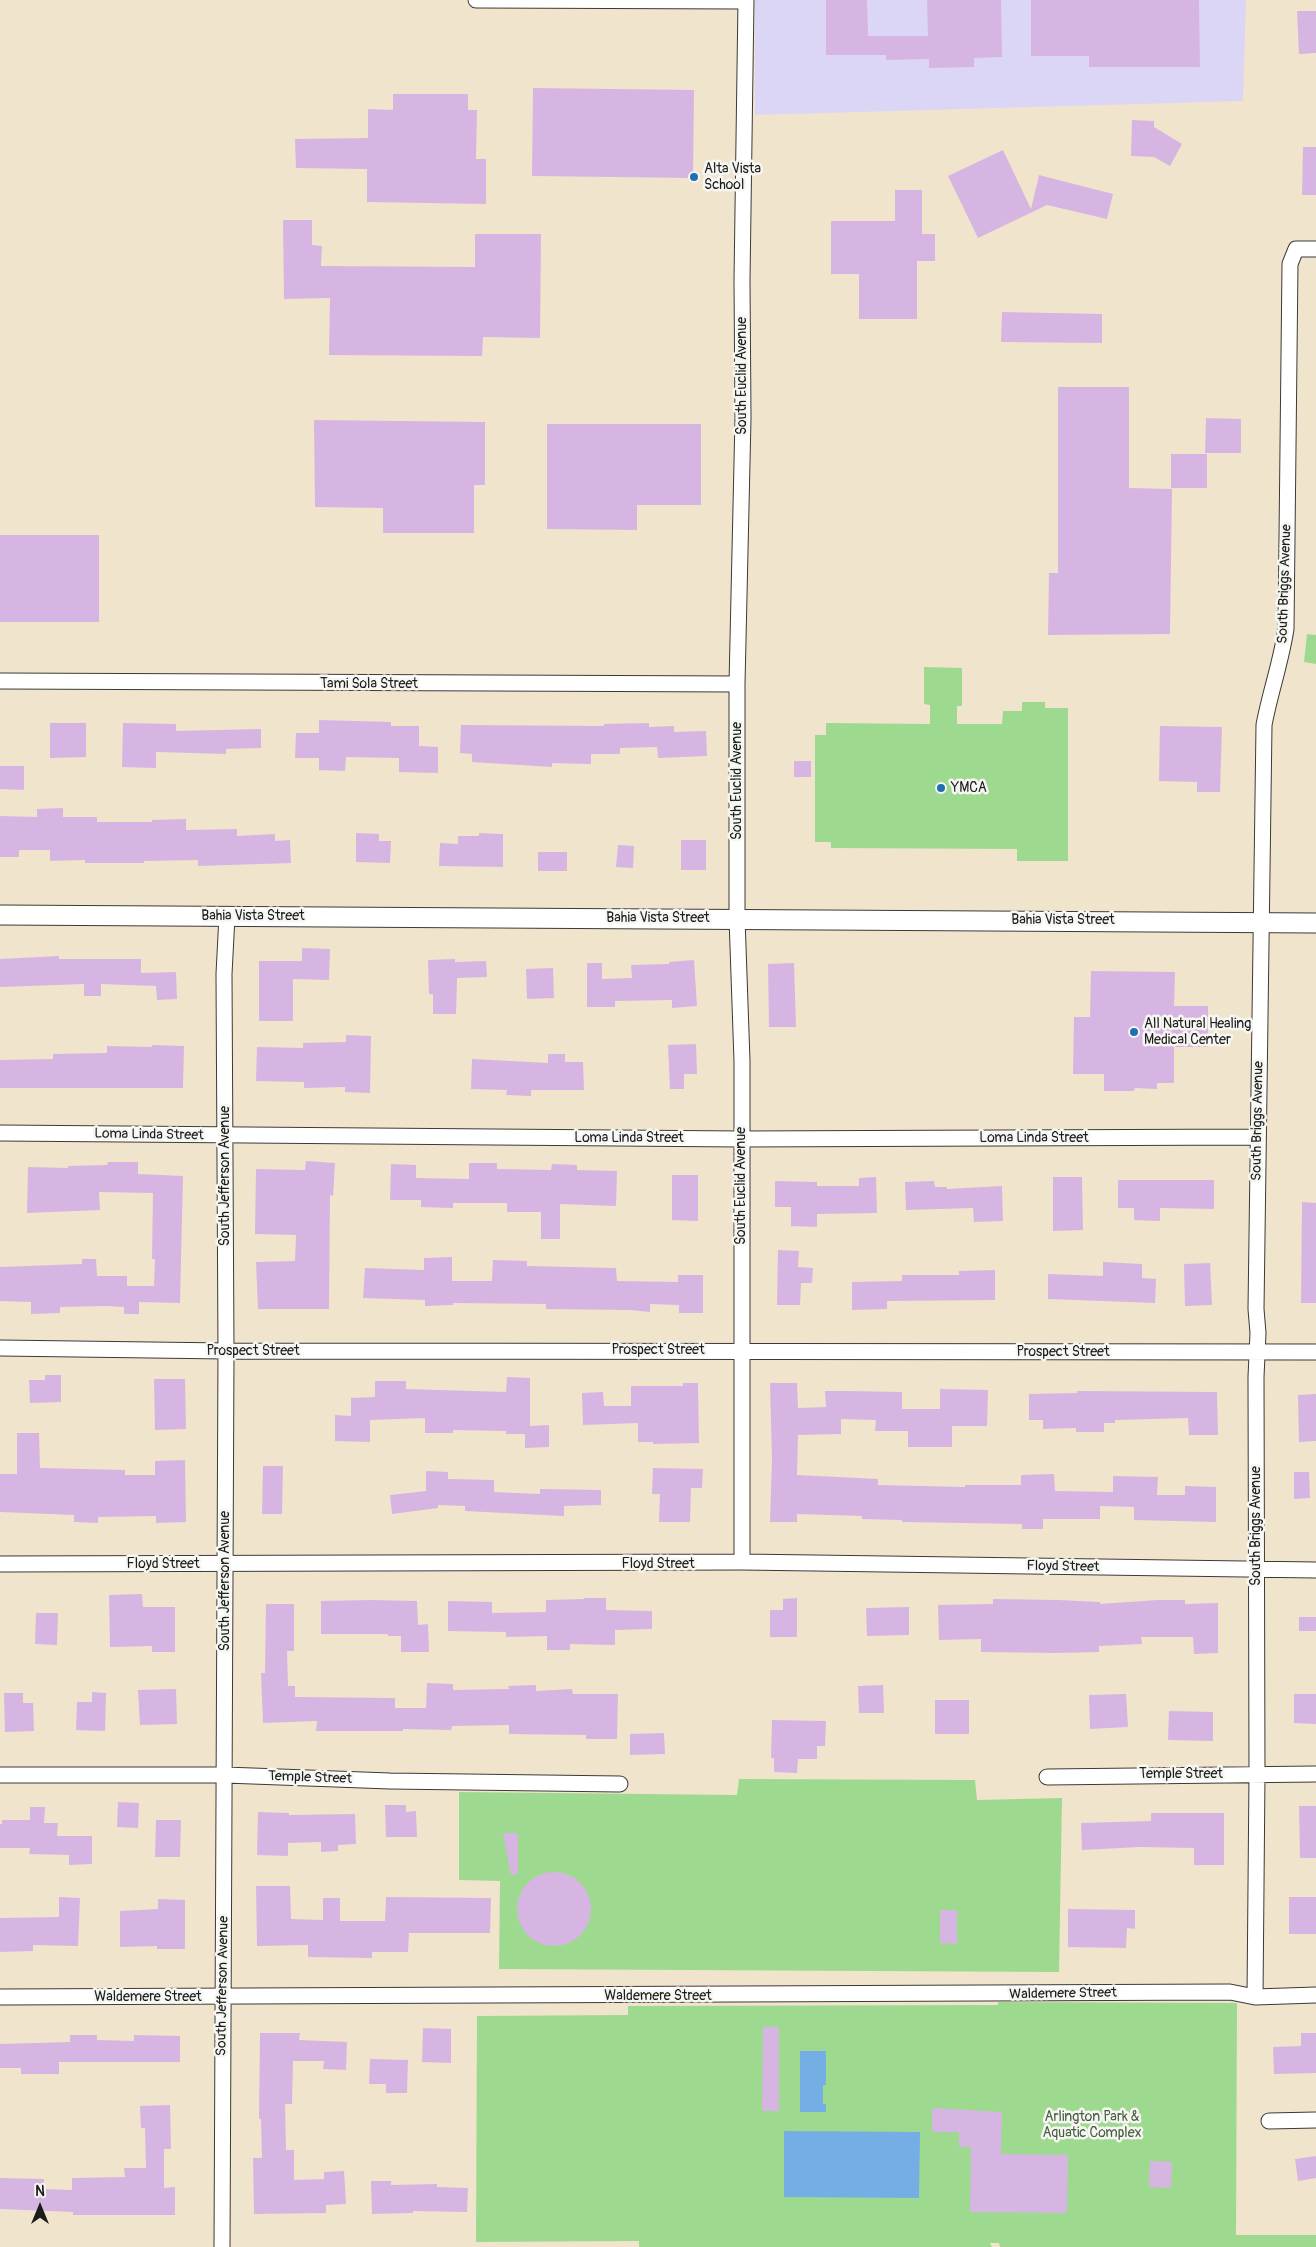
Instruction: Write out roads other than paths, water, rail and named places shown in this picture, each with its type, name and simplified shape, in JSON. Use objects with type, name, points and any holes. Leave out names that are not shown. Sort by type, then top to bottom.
[{"type":"street","points":[[476,0],[746,1]]},
{"type":"street","name":"South Euclid Avenue","points":[[742,1562],[738,684],[743,418],[746,1]]},
{"type":"street","name":"South Briggs Avenue","points":[[1255,1997],[1258,1774],[1256,1569],[1258,1137],[1264,726],[1269,697],[1282,655],[1286,629],[1290,264],[1296,249],[1316,249]]},
{"type":"street","name":"Tami Sola Street","points":[[0,681],[738,684]]},
{"type":"street","name":"Bahia Vista Street","points":[[0,915],[1316,923]]},
{"type":"street","name":"South Jefferson Avenue","points":[[222,2247],[226,1351],[224,974],[227,916]]},
{"type":"street","name":"Loma Linda Street","points":[[0,1133],[741,1139],[1258,1137]]},
{"type":"street","name":"Prospect Street","points":[[0,1348],[226,1351],[1316,1352]]},
{"type":"street","name":"Floyd Street","points":[[0,1564],[742,1562],[1316,1570]]},
{"type":"street","name":"Temple Street","points":[[1047,1777],[1316,1774]]},
{"type":"street","name":"Temple Street","points":[[0,1775],[224,1775],[390,1782],[620,1784]]},
{"type":"street","name":"Waldemere Street","points":[[0,1997],[1230,1992],[1255,1997],[1316,1995]]},
{"type":"street","points":[[1269,2121],[1316,2120]]},
{"type":"water","points":[[800,2051],[826,2051],[826,2085],[823,2085],[823,2104],[826,2104],[826,2112],[800,2112]]},
{"type":"water","points":[[784,2131],[920,2132],[919,2198],[784,2197]]},
{"type":"place","name":"Alta Vista School","points":[[694,177]]},
{"type":"place","name":"YMCA","points":[[941,788]]},
{"type":"place","name":"All Natural Healing Medical Center","points":[[1134,1032]]},
{"type":"park label","name":"Arlington Park & Aquatic Complex","points":[[1092,2126]]}]
